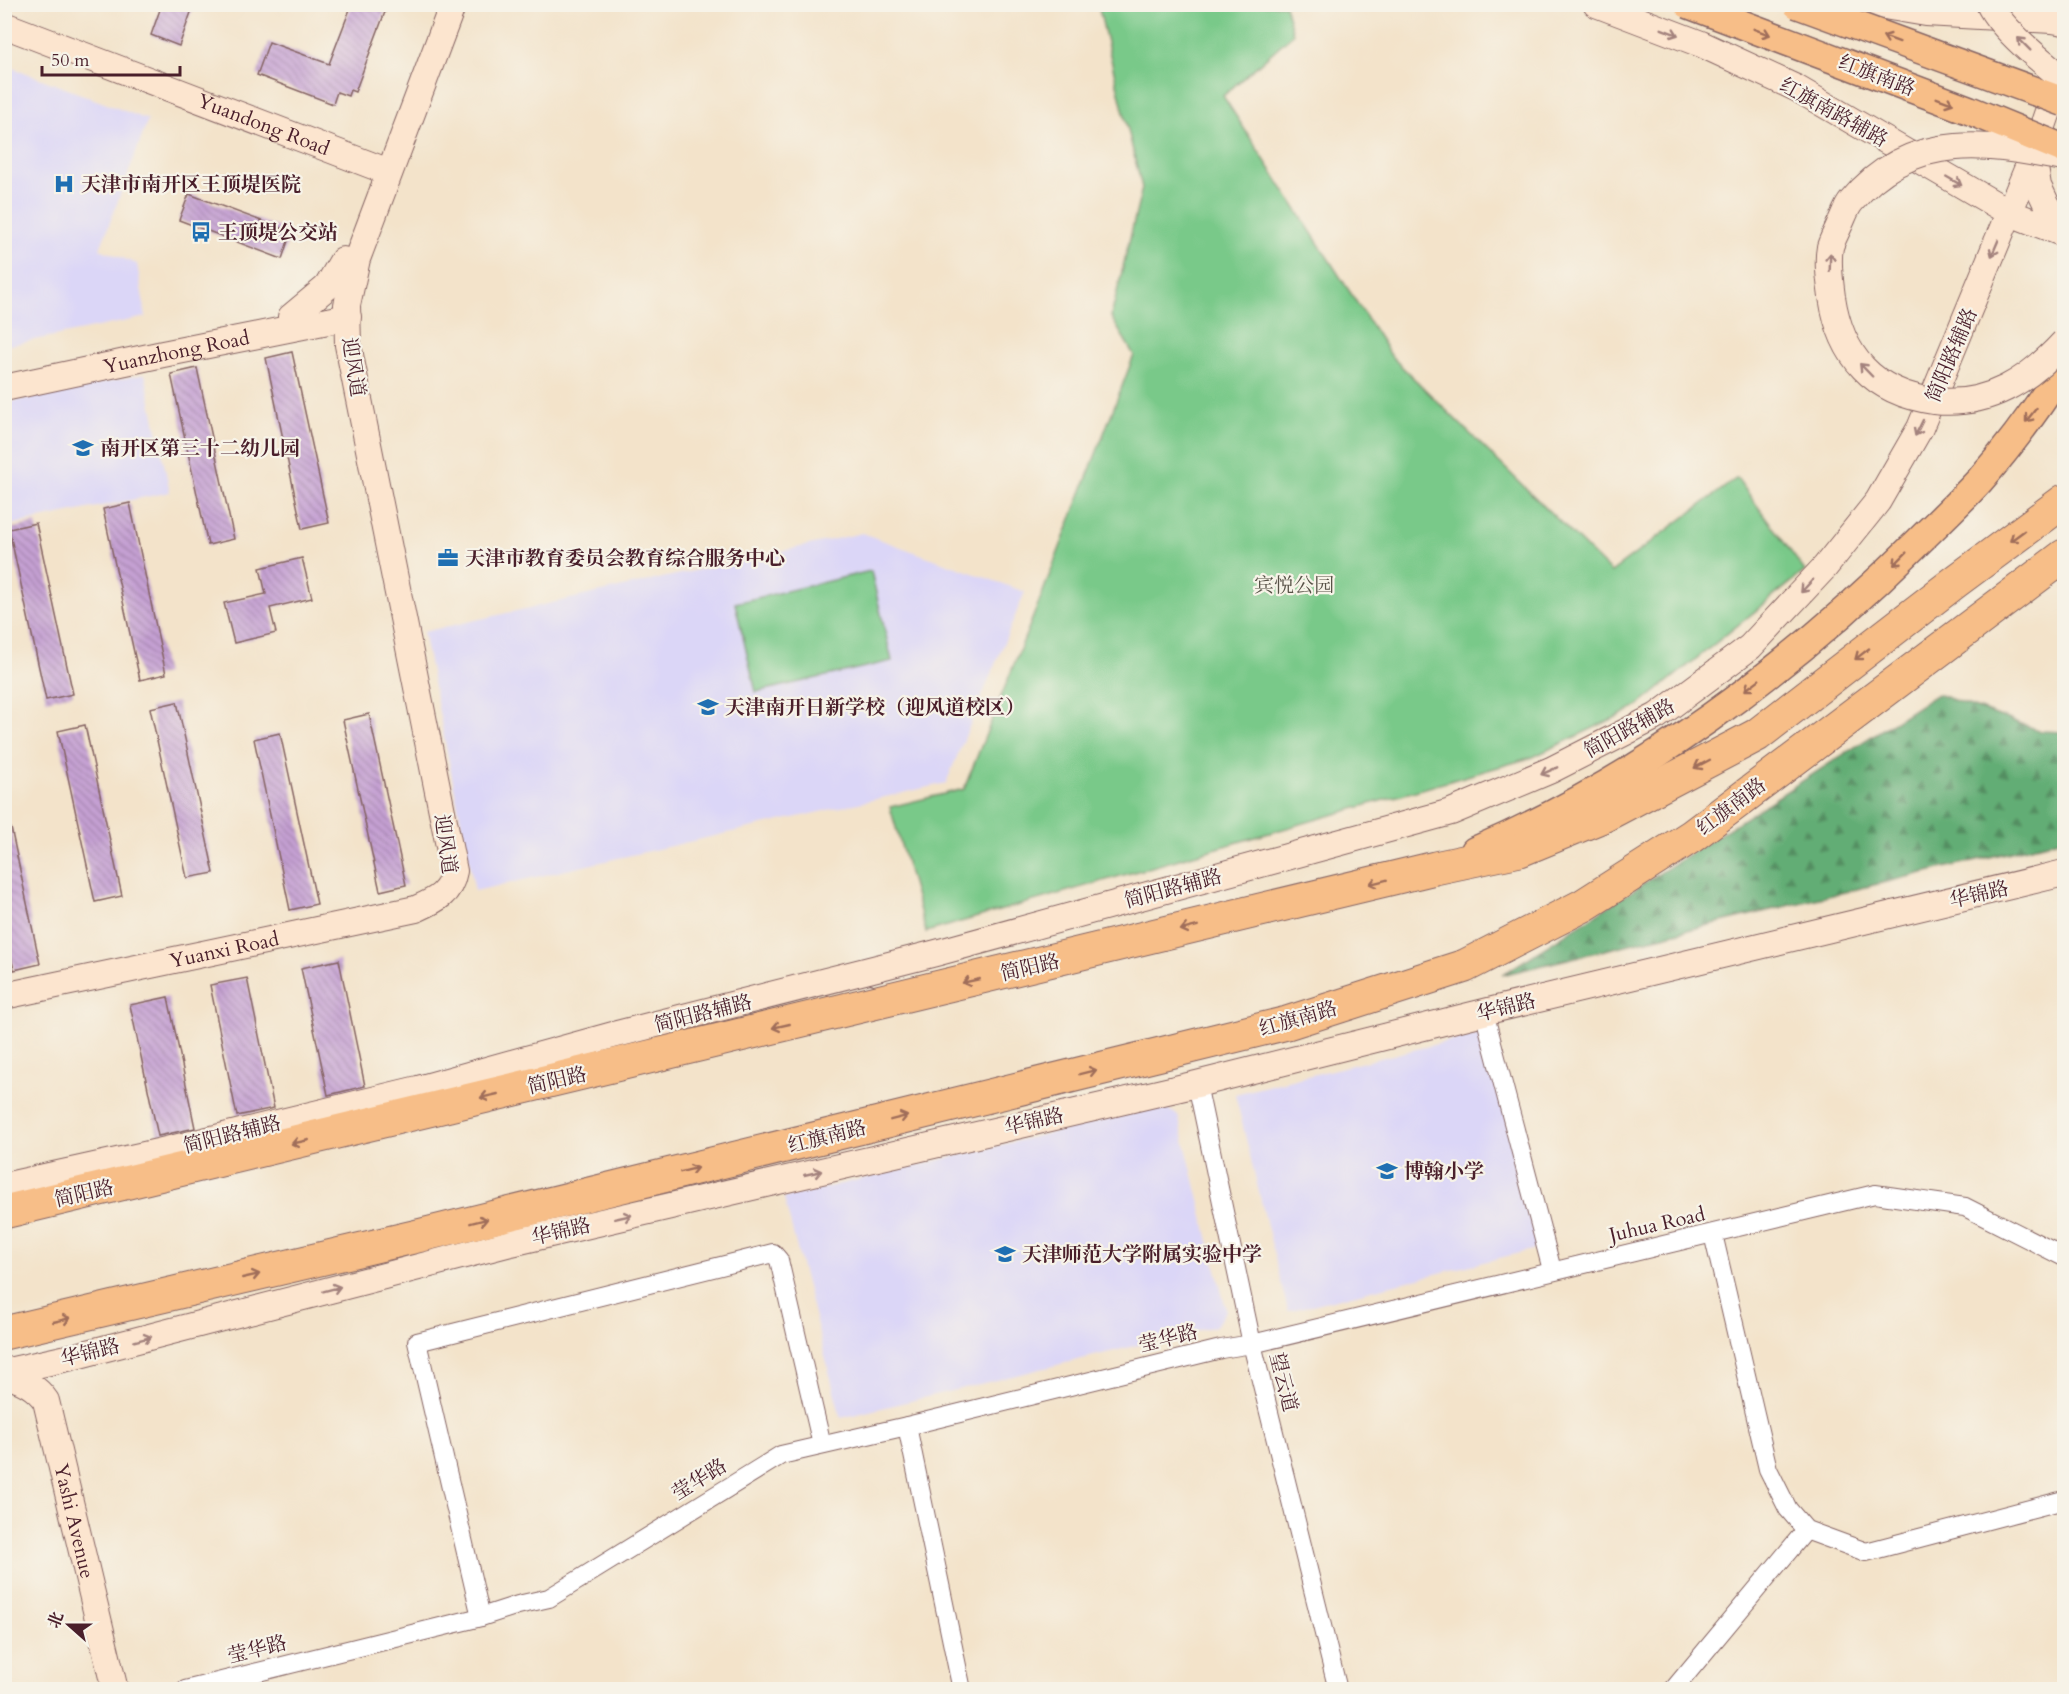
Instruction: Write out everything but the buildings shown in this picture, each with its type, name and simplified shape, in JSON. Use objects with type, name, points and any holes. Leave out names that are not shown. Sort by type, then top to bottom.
[{"type":"highway","points":[[1435,868],[1520,850],[1605,815],[1757,735],[2064,501]]},
{"type":"highway","name":"红旗南路","points":[[4,1333],[422,1236],[1287,1023],[1465,966],[1584,905],[1692,836],[2064,556]]},
{"type":"highway","name":"简阳路","points":[[4,1210],[1435,868]]},
{"type":"main road","name":"红旗南路","points":[[1688,4],[1969,110],[2064,149]]},
{"type":"main road","name":"红旗南路","points":[[1797,4],[2064,82]]},
{"type":"main road","points":[[1435,868],[1573,804],[1697,727],[1791,655],[1871,589],[1980,480],[2042,402],[2064,367]]},
{"type":"street","name":"迎风道","points":[[439,4],[379,175],[343,260],[336,344],[444,876],[442,896]]},
{"type":"street","name":"迎风道","points":[[340,313],[379,175],[405,130],[453,4]]},
{"type":"street","name":"红旗南路辅路","points":[[1596,4],[1701,44],[1796,88],[2010,213],[2064,234]]},
{"type":"street","points":[[1872,4],[1926,13],[2064,22]]},
{"type":"street","points":[[1989,4],[1994,15],[2064,82]]},
{"type":"street","name":"Yuandong Road","points":[[4,25],[379,175]]},
{"type":"street","name":"Yuandong Road","points":[[4,41],[337,169],[379,175]]},
{"type":"street","name":"简阳路辅路","points":[[4,1186],[158,1152],[418,1089],[613,1035],[936,953],[1451,812],[1551,770],[1658,716],[1750,647],[1825,567],[1878,501],[1920,428],[2010,213],[2053,97],[2064,82]]},
{"type":"street","points":[[2064,158],[1995,147],[1955,147],[1900,160],[1881,172],[1850,203],[1830,246],[1829,279],[1836,320],[1845,341],[1858,361],[1870,375],[1895,392],[1914,398],[1945,402],[1974,400],[1997,393],[2022,380],[2064,342]]},
{"type":"street","points":[[2033,155],[2038,186],[2047,205],[2064,229]]},
{"type":"street","points":[[291,317],[327,287],[343,260]]},
{"type":"street","name":"Yuanzhong Road","points":[[4,378],[291,317],[340,313]]},
{"type":"street","name":"Yuanzhong Road","points":[[4,388],[340,313]]},
{"type":"street","name":"华锦路","points":[[4,1373],[511,1242],[1197,1084],[1484,1012],[2064,873]]},
{"type":"street","name":"Yuanxi Road","points":[[4,996],[416,909],[442,896]]},
{"type":"street","points":[[1484,1012],[1552,1270]]},
{"type":"street","name":"望云道","points":[[1197,1084],[1252,1344],[1338,1689]]},
{"type":"street","points":[[4,1210],[158,1152]]},
{"type":"street","name":"Juhua Road","points":[[1252,1344],[1875,1194],[1965,1207],[2064,1257]]},
{"type":"street","points":[[1713,1234],[1768,1469],[1788,1509],[1806,1530],[1866,1552],[2064,1500]]},
{"type":"street","points":[[481,1617],[417,1342],[773,1253],[779,1260],[822,1445]]},
{"type":"street","name":"莹华路","points":[[185,1689],[481,1617],[549,1598],[781,1455],[1221,1349],[1252,1344]]},
{"type":"street","name":"Yashi Avenue","points":[[72,1357],[59,1373],[56,1382],[57,1400],[125,1689]]},
{"type":"street","name":"Yashi Avenue","points":[[4,1373],[27,1382],[42,1394],[46,1401],[115,1689]]},
{"type":"street","points":[[907,1426],[962,1689]]},
{"type":"street","points":[[1672,1689],[1806,1530]]},
{"type":"shaded area","name":"天津市南开区王顶堤医院","points":[[5,65],[148,120],[100,249],[137,264],[146,317],[5,346]]},
{"type":"shaded area","name":"南开区第三十二幼儿园","points":[[145,374],[170,492],[5,526],[5,403]]},
{"type":"shaded area","name":"天津南开日新学校（迎风道校区）","points":[[862,533],[1025,592],[946,783],[475,891],[423,632]]},
{"type":"shaded area","name":"博翰小学","points":[[1486,1032],[1539,1248],[1288,1311],[1235,1094]]},
{"type":"shaded area","name":"天津师范大学附属实验中学","points":[[1161,1106],[1178,1115],[1226,1310],[1216,1326],[841,1418],[784,1198]]},
{"type":"green space","name":"宾悦公园","points":[[1098,5],[1285,5],[1293,34],[1223,96],[1392,357],[1611,572],[1737,478],[1805,571],[1635,708],[1533,757],[926,932],[890,807],[964,789],[1134,355],[1111,317],[1142,188]]},
{"type":"green space","points":[[871,571],[892,661],[756,692],[735,603]]},
{"type":"green space","points":[[1937,694],[2041,731],[2064,732],[2064,839],[1502,975]]},
{"type":"place","name":"天津市南开区王顶堤医院","points":[[64,184]]},
{"type":"place","name":"王顶堤公交站","points":[[201,232]]},
{"type":"place","name":"南开区第三十二幼儿园","points":[[83,448]]},
{"type":"place","name":"天津市教育委员会教育综合服务中心","points":[[448,558]]},
{"type":"place","name":"天津南开日新学校（迎风道校区）","points":[[708,707]]},
{"type":"place","name":"博翰小学","points":[[1387,1171]]},
{"type":"place","name":"天津师范大学附属实验中学","points":[[1005,1254]]}]
